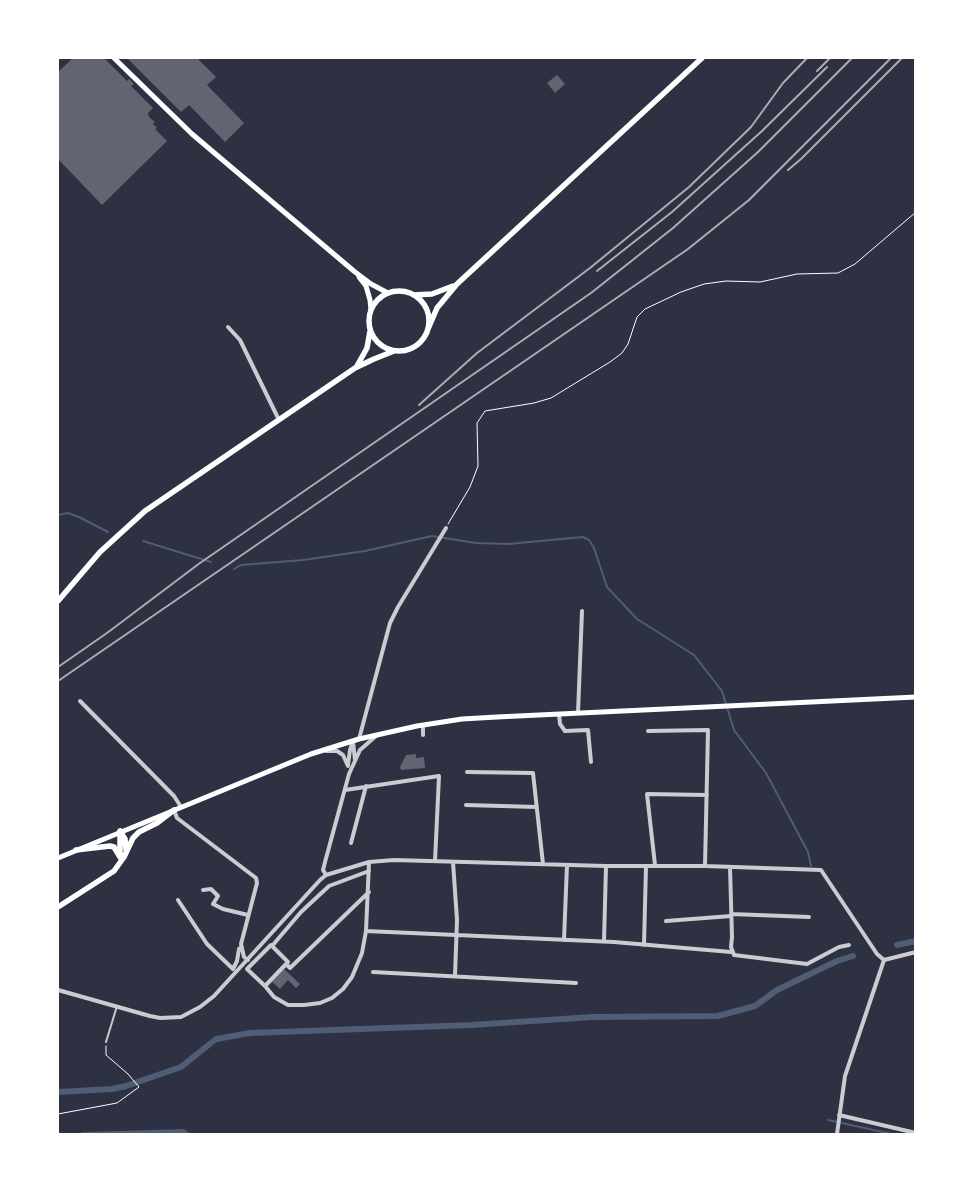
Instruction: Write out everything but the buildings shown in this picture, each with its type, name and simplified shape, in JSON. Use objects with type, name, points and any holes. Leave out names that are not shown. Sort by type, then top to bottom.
[{"type":"main road","points":[[114,58],[192,134],[355,272],[371,284],[388,293]]},
{"type":"main road","points":[[58,601],[100,552],[138,517],[194,477],[356,368],[374,358],[394,351],[408,350],[421,342],[437,308],[457,284],[702,58]]},
{"type":"main road","points":[[355,272],[366,286],[371,310],[367,348],[356,368]]},
{"type":"main road","points":[[371,310],[381,297],[388,293],[432,294],[449,289],[457,284]]},
{"type":"main road","points":[[414,295],[426,310],[428,329]]},
{"type":"main road","points":[[370,329],[379,344],[394,351]]},
{"type":"main road","points":[[58,858],[311,754],[359,739],[423,725],[462,719],[916,697]]},
{"type":"main road","points":[[58,907],[103,879],[118,867],[132,838],[174,810]]},
{"type":"main road","points":[[120,832],[125,839],[126,852]]},
{"type":"main road","points":[[118,867],[120,832]]},
{"type":"main road","points":[[76,850],[110,846],[114,847],[120,857]]},
{"type":"street","points":[[228,327],[240,340],[279,420]]},
{"type":"street","points":[[359,739],[390,623],[446,528]]},
{"type":"street","points":[[578,713],[582,611]]},
{"type":"street","points":[[80,701],[174,796],[181,807]]},
{"type":"street","points":[[559,714],[560,724],[565,731],[588,730],[592,762]]},
{"type":"street","points":[[423,725],[423,735]]},
{"type":"street","points":[[648,731],[708,730],[705,866]]},
{"type":"street","points":[[326,876],[323,870],[354,760],[360,750],[380,734]]},
{"type":"street","points":[[352,741],[354,760]]},
{"type":"street","points":[[349,774],[348,766],[352,741]]},
{"type":"street","points":[[311,754],[337,751],[343,755],[348,766]]},
{"type":"street","points":[[467,772],[533,773],[544,864]]},
{"type":"street","points":[[345,790],[439,776],[435,861]]},
{"type":"street","points":[[351,843],[366,786]]},
{"type":"street","points":[[655,865],[647,794],[707,795]]},
{"type":"street","points":[[466,805],[537,807]]},
{"type":"street","points":[[174,810],[177,818],[256,878],[257,883],[242,947],[233,969],[207,944],[178,900]]},
{"type":"street","points":[[58,990],[160,1018],[181,1016],[200,1007],[214,996],[244,965],[293,908],[326,876],[369,862],[394,860],[821,870],[877,954],[884,960]]},
{"type":"street","points":[[244,965],[274,997],[288,1005],[320,1003],[332,998],[343,989],[352,977],[362,953],[366,931],[369,862]]},
{"type":"street","points":[[453,862],[456,935],[455,976]]},
{"type":"street","points":[[564,940],[567,865]]},
{"type":"street","points":[[604,941],[606,866]]},
{"type":"street","points":[[644,945],[646,866]]},
{"type":"street","points":[[730,867],[731,952]]},
{"type":"street","points":[[247,969],[266,949],[272,946],[301,912],[328,886],[369,871]]},
{"type":"street","points":[[203,890],[211,889],[218,896],[213,904],[223,909],[248,915]]},
{"type":"street","points":[[272,946],[288,962],[286,964],[290,968],[368,892]]},
{"type":"street","points":[[666,921],[731,915],[809,917]]},
{"type":"street","points":[[366,931],[604,941],[731,952],[738,956],[807,964],[849,944]]},
{"type":"street","points":[[262,944],[266,949]]},
{"type":"street","points":[[242,947],[244,957],[248,960]]},
{"type":"street","points":[[884,960],[916,952]]},
{"type":"street","points":[[837,1134],[845,1076],[884,960]]},
{"type":"street","points":[[265,986],[286,964]]},
{"type":"street","points":[[373,972],[576,983]]},
{"type":"street","points":[[838,1120],[916,1133]]},
{"type":"lane","points":[[106,1042],[117,1006]]},
{"type":"path","points":[[446,528],[470,487],[478,466],[476,423],[485,411],[534,403],[551,398],[587,377],[622,353],[628,344],[637,317],[641,311],[681,292],[704,284],[726,281],[760,282],[797,274],[838,273],[855,264],[916,212]]},
{"type":"path","points":[[58,1114],[117,1103],[139,1087],[134,1080],[106,1055],[106,1042]]},
{"type":"water","points":[[184,1129],[191,1134],[77,1134],[83,1132]]},
{"type":"waterway","points":[[58,515],[68,513],[108,532]]},
{"type":"waterway","points":[[234,569],[241,565],[303,560],[365,551],[432,536],[476,543],[508,544],[583,537],[589,540],[594,548],[607,587],[637,619],[694,655],[722,691],[734,730],[766,773],[808,852],[811,866]]},
{"type":"waterway","points":[[143,541],[211,562]]},
{"type":"waterway","points":[[897,945],[916,941]]},
{"type":"waterway","points":[[58,1092],[112,1089],[126,1086],[181,1067],[216,1039],[250,1033],[472,1025],[592,1017],[718,1016],[755,1006],[777,990],[837,961],[853,956]]},
{"type":"waterway","points":[[828,1120],[892,1134]]},
{"type":"railway","points":[[419,405],[477,353],[590,268],[689,187],[751,127],[783,83],[807,58]]},
{"type":"railway","points":[[817,71],[830,58]]},
{"type":"railway","points":[[58,667],[107,633],[200,563],[591,293],[673,228],[758,152],[852,58]]},
{"type":"railway","points":[[58,681],[688,249],[749,200],[891,58]]},
{"type":"railway","points":[[788,170],[902,58]]},
{"type":"railway","points":[[597,271],[672,212],[762,131],[827,67]]}]
